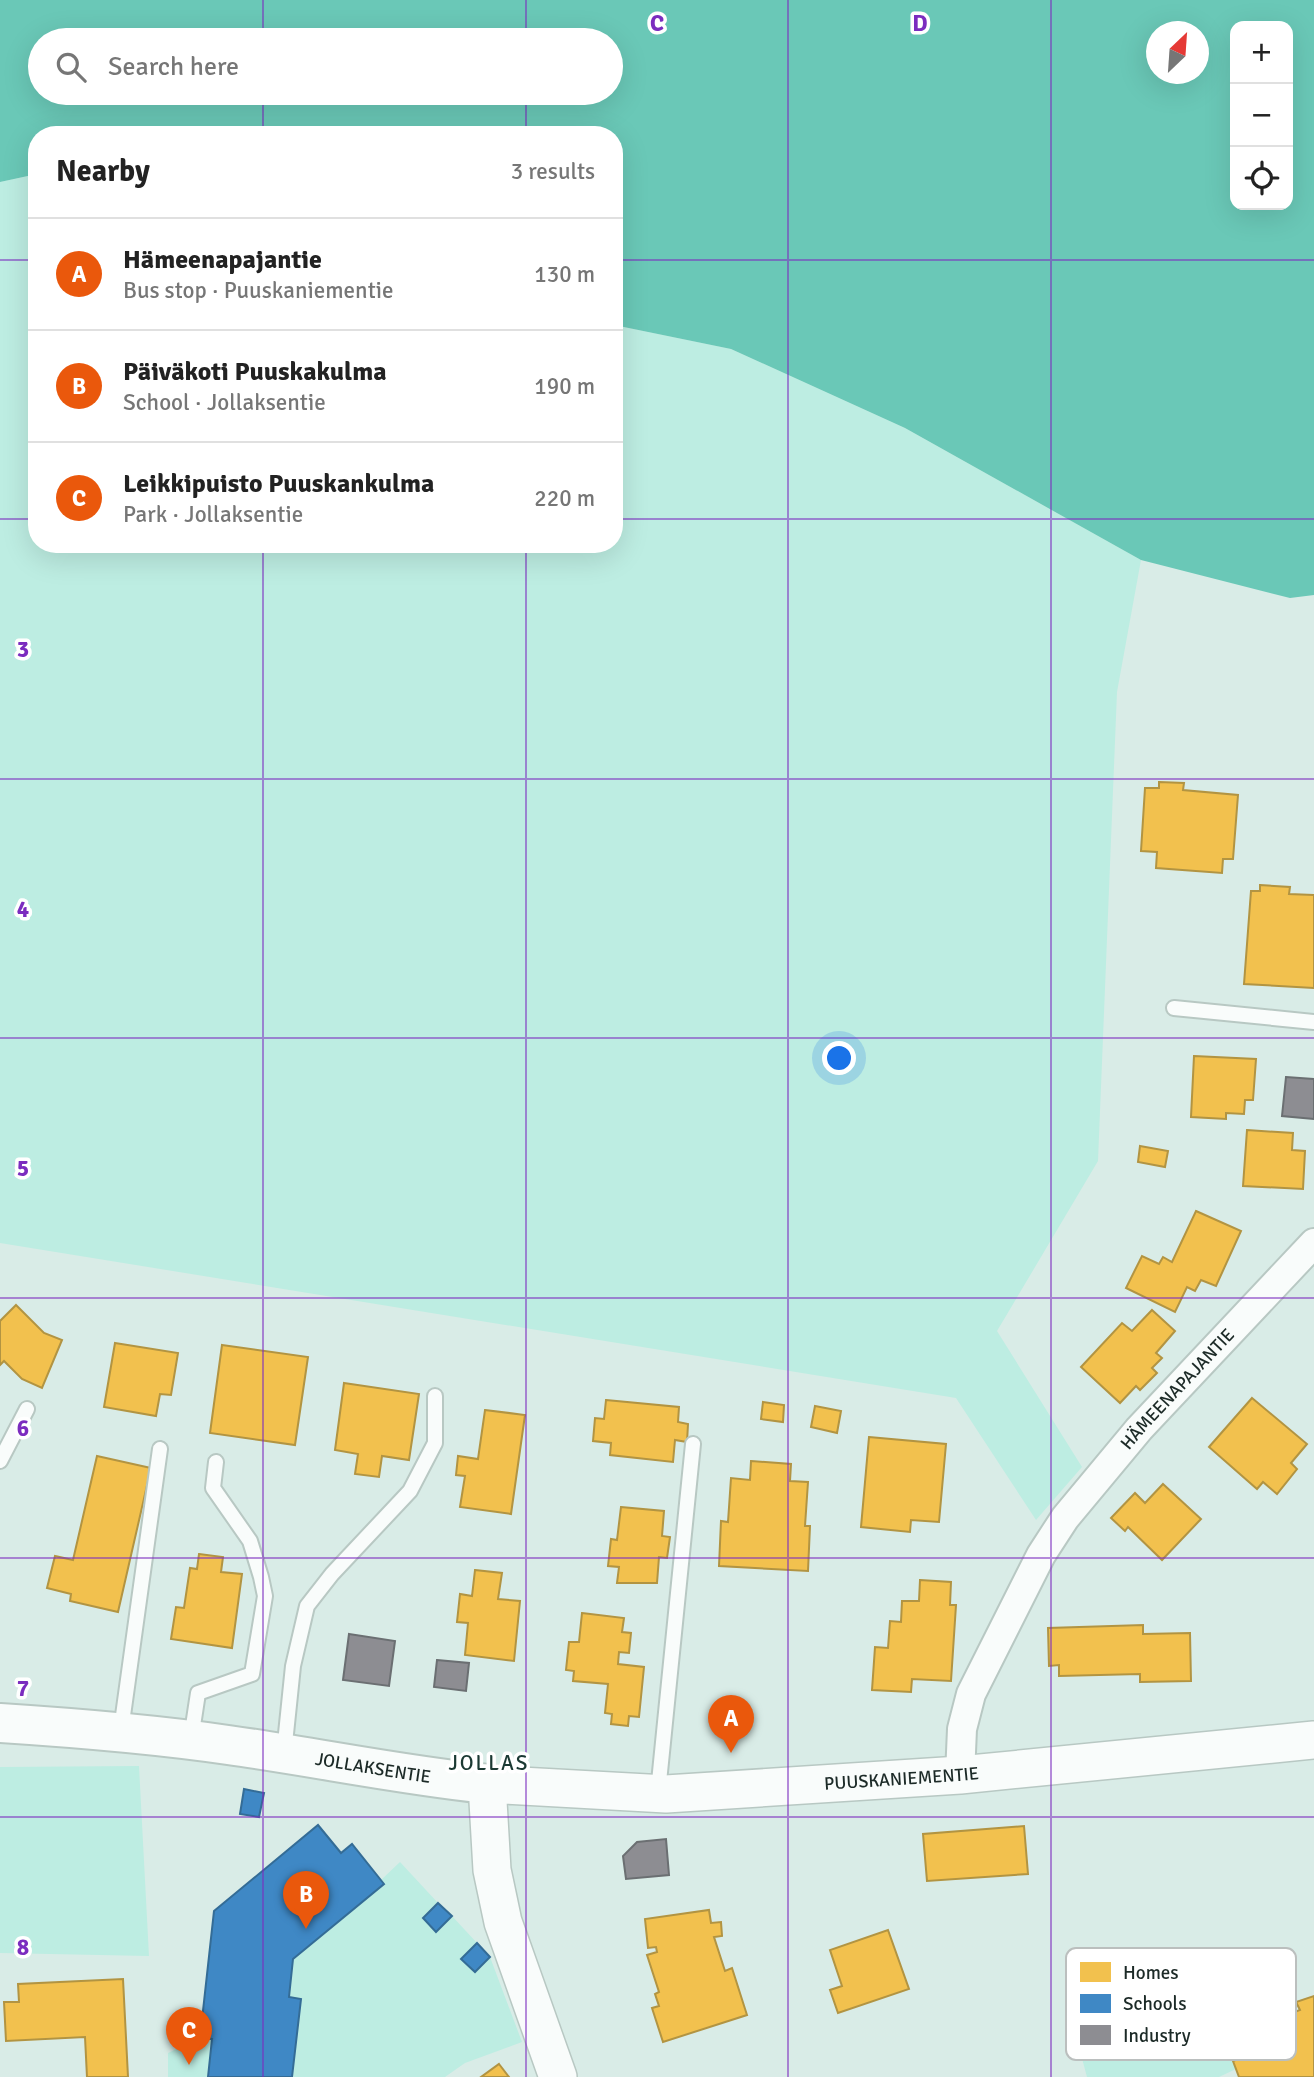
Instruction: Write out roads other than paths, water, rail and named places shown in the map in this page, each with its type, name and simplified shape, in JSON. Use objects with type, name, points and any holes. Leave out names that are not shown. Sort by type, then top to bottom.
[{"type":"main road","name":"JOLLAKSENTIE","points":[[0,1723],[121,1730],[284,1753],[401,1774],[487,1784]]},
{"type":"street","name":"HÄMEENAPAJANTIE","points":[[960,1775],[962,1730],[971,1693],[1041,1555],[1065,1518],[1139,1429],[1314,1243]]},
{"type":"street","name":"PUUSKANIEMENTIE","points":[[487,1784],[658,1794],[960,1775],[1314,1740]]},
{"type":"street","points":[[487,1784],[492,1870],[503,1922],[558,2077]]},
{"type":"lane","points":[[1174,1008],[1314,1022]]},
{"type":"lane","points":[[284,1753],[293,1667],[307,1605],[332,1574],[410,1491],[435,1443],[435,1396]]},
{"type":"lane","points":[[0,1461],[27,1409]]},
{"type":"lane","points":[[658,1794],[693,1444]]},
{"type":"lane","points":[[121,1730],[160,1449]]},
{"type":"lane","points":[[191,1740],[198,1693],[252,1674],[265,1596],[250,1541],[213,1488],[216,1462]]},
{"type":"place","name":"Hämeenapajantie","points":[[731,1753]]},
{"type":"place","name":"Päiväkoti Puuskakulma","points":[[306,1929]]},
{"type":"place","name":"Leikkipuisto Puuskankulma","points":[[189,2065]]},
{"type":"district","name":"JOLLAS","points":[[489,1763]]}]
